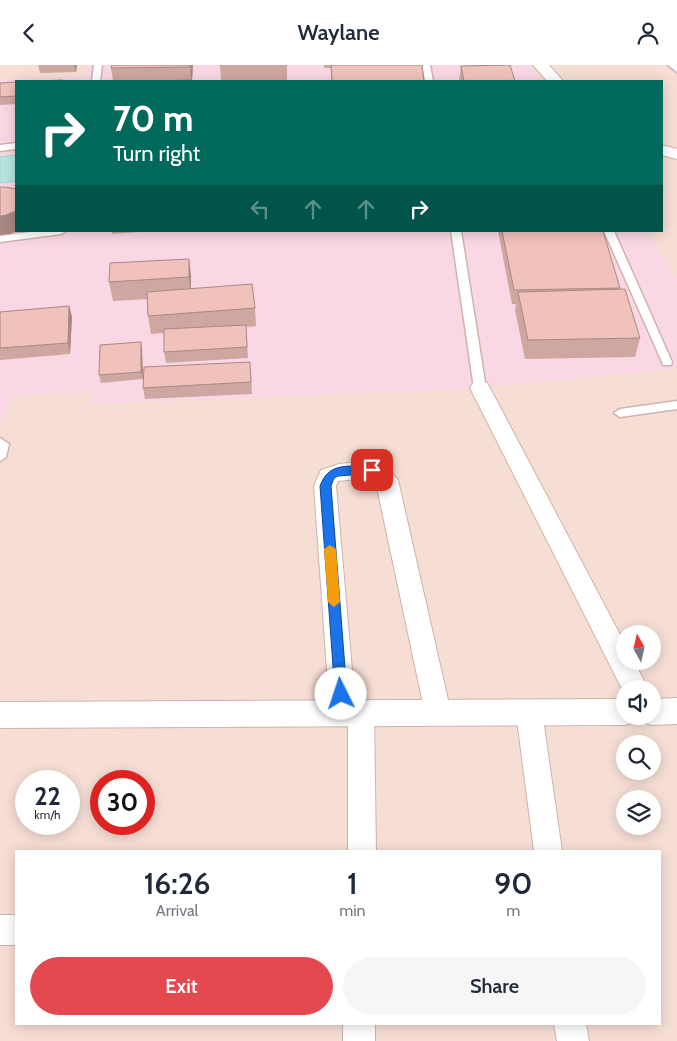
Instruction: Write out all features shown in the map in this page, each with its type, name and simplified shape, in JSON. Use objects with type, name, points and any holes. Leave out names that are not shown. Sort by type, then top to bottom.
[{"type":"street","points":[[541,65],[554,80]]},
{"type":"street","points":[[480,388],[630,680]]},
{"type":"street","points":[[362,850],[352,713],[325,486],[329,476],[336,472],[372,470],[379,472],[387,479],[438,713]]},
{"type":"street","points":[[661,711],[677,711]]},
{"type":"street","points":[[529,712],[548,850]]},
{"type":"street","points":[[0,715],[616,712]]},
{"type":"street","points":[[0,930],[15,930]]},
{"type":"street","points":[[358,1041],[359,1025]]},
{"type":"street","points":[[570,1025],[573,1041]]},
{"type":"lane","points":[[96,80],[98,65]]},
{"type":"lane","points":[[426,65],[429,80]]},
{"type":"lane","points":[[672,65],[677,70]]},
{"type":"lane","points":[[0,148],[15,146]]},
{"type":"lane","points":[[0,239],[52,232]]},
{"type":"lane","points":[[456,232],[480,388]]},
{"type":"lane","points":[[609,232],[667,362]]},
{"type":"lane","points":[[620,413],[677,405]]},
{"type":"lane","points":[[0,442],[3,444],[0,457]]},
{"type":"shaded area","points":[[0,65],[677,65],[677,1041],[0,1041]]},
{"type":"shaded area","points":[[88,65],[529,65],[541,80],[15,80],[15,232],[649,232],[672,273],[677,276],[677,368],[467,389],[92,404],[92,392],[13,396],[0,423],[0,80],[86,76]]},
{"type":"water","points":[[15,155],[15,181],[0,183],[0,157]]},
{"type":"building","points":[[112,65],[190,65],[190,67],[111,68]]},
{"type":"building","points":[[331,65],[422,65],[424,80],[332,80]]},
{"type":"building","points":[[510,65],[515,80],[464,80],[461,66]]},
{"type":"building","points":[[15,82],[15,96],[0,97],[0,83]]},
{"type":"building","points":[[0,187],[15,189],[15,211],[0,216]]},
{"type":"building","points":[[502,232],[603,232],[620,288],[514,290]]},
{"type":"building","points":[[189,259],[189,277],[109,282],[110,263]]},
{"type":"building","points":[[252,284],[255,308],[148,316],[147,292]]},
{"type":"building","points":[[625,289],[640,338],[528,340],[518,292]]},
{"type":"building","points":[[69,306],[68,343],[0,348],[0,312]]},
{"type":"building","points":[[246,325],[247,347],[164,352],[164,329]]},
{"type":"building","points":[[141,342],[141,372],[99,375],[100,345]]},
{"type":"building","points":[[250,362],[251,382],[143,388],[144,367]]},
{"type":"slow traffic","points":[[330,549],[334,602]]},
{"type":"route","points":[[341,694],[325,486],[329,476],[336,472],[372,470]]}]
